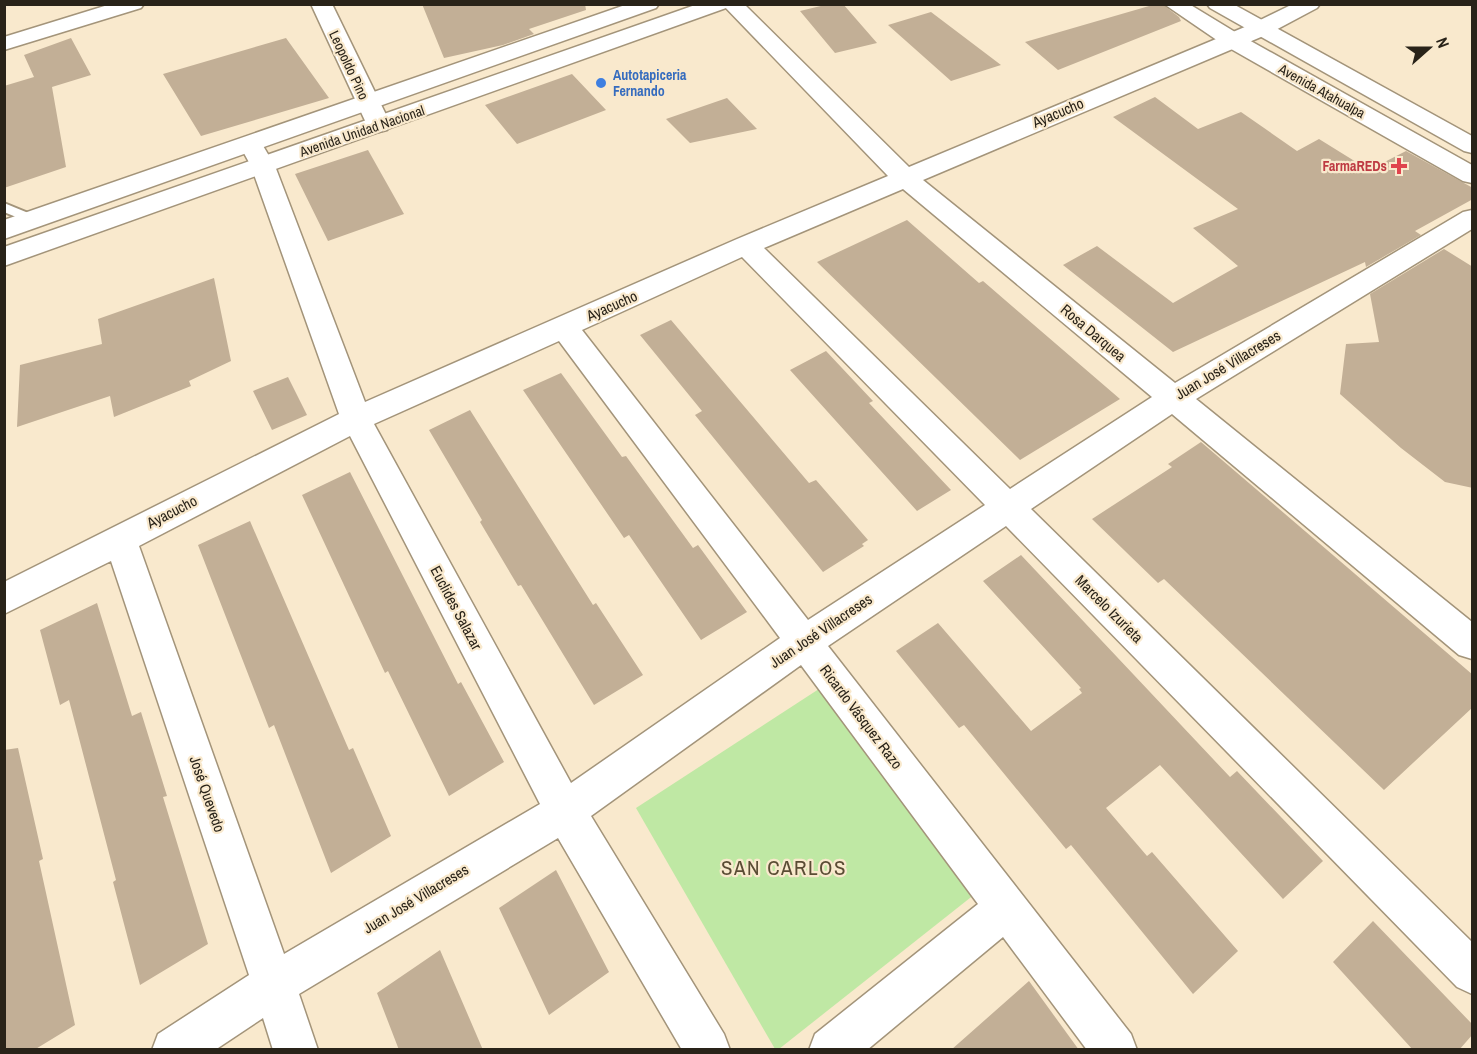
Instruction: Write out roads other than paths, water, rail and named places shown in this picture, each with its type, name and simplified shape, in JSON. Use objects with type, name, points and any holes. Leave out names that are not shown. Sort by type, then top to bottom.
[{"type":"street","points":[[4,44],[134,4]]},
{"type":"street","name":"Leopoldo Pino","points":[[321,4],[379,125]]},
{"type":"street","name":"Avenida Unidad Nacional","points":[[4,257],[257,155],[368,104],[649,4]]},
{"type":"street","name":"Avenida Unidad Nacional","points":[[4,230],[257,155],[379,125],[719,4]]},
{"type":"street","name":"Rosa Darquea","points":[[732,4],[904,177],[1172,399],[1473,643]]},
{"type":"street","name":"Avenida Atahualpa","points":[[1174,4],[1232,40],[1473,175]]},
{"type":"street","name":"Avenida Atahualpa","points":[[1217,4],[1473,147]]},
{"type":"street","name":"Ayacucho","points":[[4,599],[356,419],[746,245],[1260,29],[1310,4]]},
{"type":"street","name":"Euclides Salazar","points":[[257,155],[356,419],[565,811],[708,1050]]},
{"type":"street","name":"Juan José Villacreses","points":[[174,1050],[273,985],[565,811],[804,642],[1172,399],[1473,218]]},
{"type":"street","name":"Marcelo Izurieta","points":[[746,245],[1473,972]]},
{"type":"street","name":"Ricardo Vásquez Razo","points":[[564,327],[1115,1050]]},
{"type":"street","name":"José Quevedo","points":[[120,538],[296,1050]]},
{"type":"street","points":[[831,1050],[1007,907]]},
{"type":"lane","points":[[4,207],[33,220]]},
{"type":"place","name":"Autotapiceria Fernando","points":[[601,83]]},
{"type":"place","name":"FarmaREDs","points":[[1399,166]]},
{"type":"district","name":"SAN CARLOS","points":[[784,868]]}]
